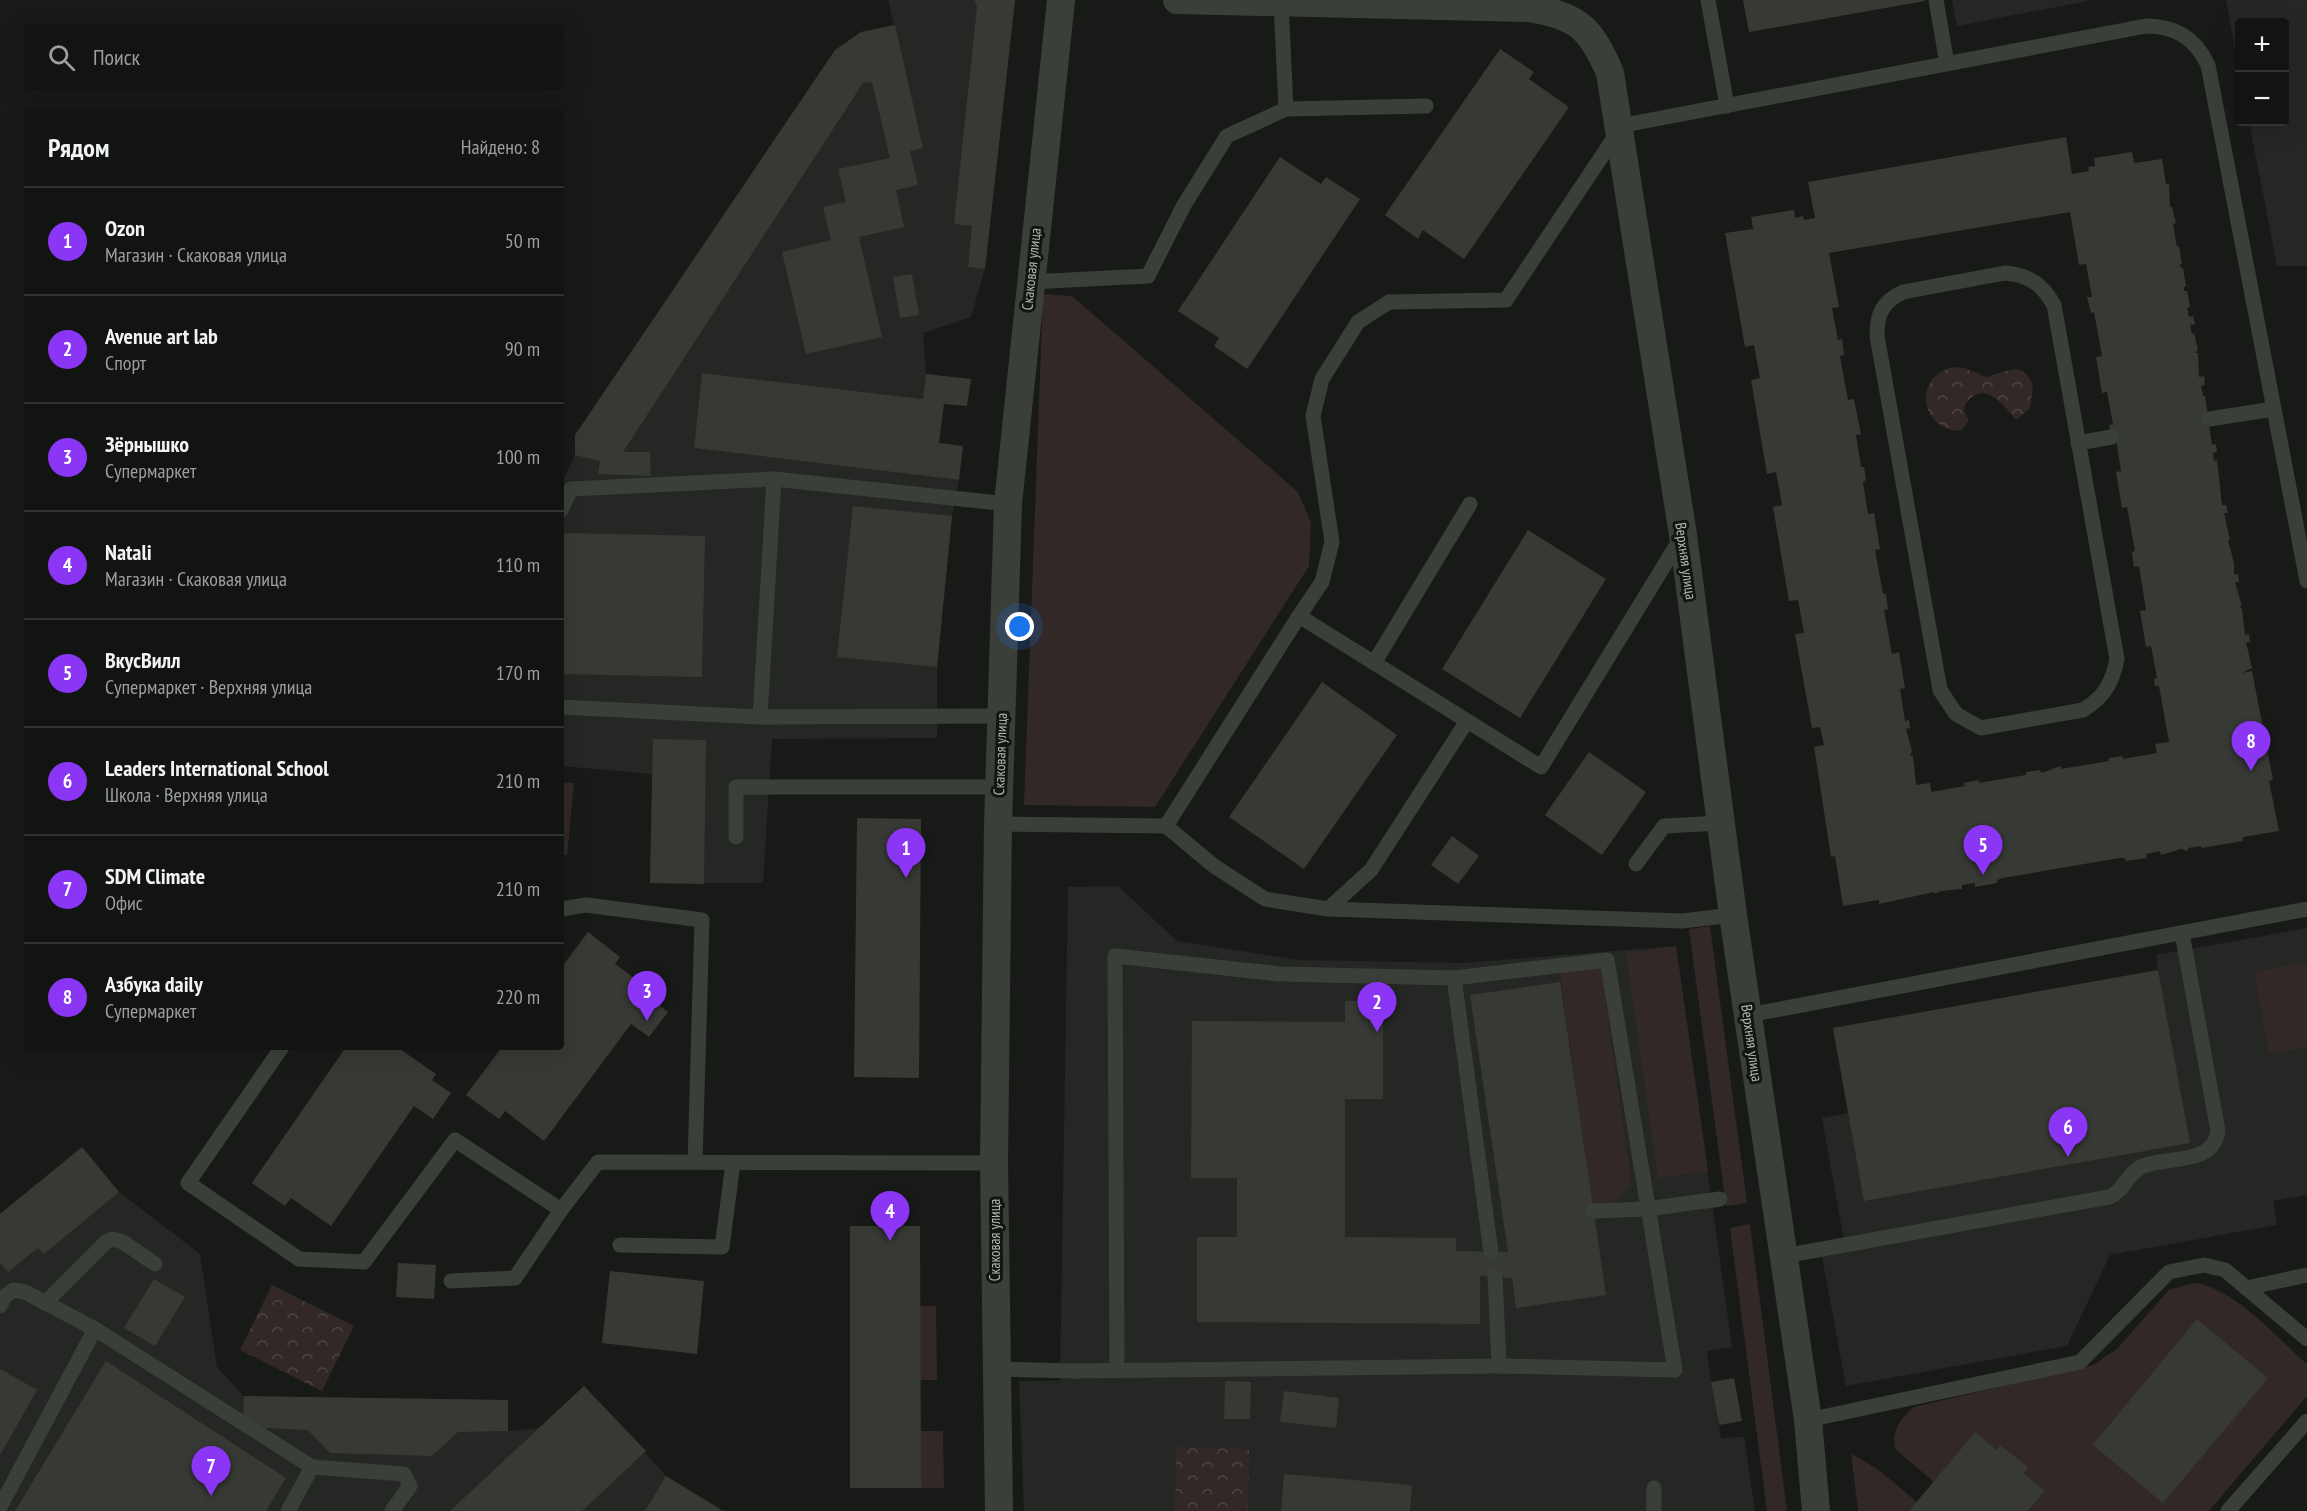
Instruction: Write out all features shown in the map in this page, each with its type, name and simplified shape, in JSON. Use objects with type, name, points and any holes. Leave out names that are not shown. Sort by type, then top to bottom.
[{"type":"street","name":"Скаковая улица","points":[[999,1511],[993,1163],[998,824],[1008,504],[1029,282],[1061,0]]},
{"type":"street","name":"Верхняя улица","points":[[1177,0],[1498,6],[1560,13],[1582,27],[1598,45],[1610,73],[1683,535],[1720,823],[1808,1420],[1816,1511]]},
{"type":"lane","points":[[1708,0],[1727,106]]},
{"type":"lane","points":[[1936,0],[1947,64]]},
{"type":"lane","points":[[1281,2],[1286,109]]},
{"type":"lane","points":[[1166,826],[1322,582],[1332,542],[1313,417],[1322,379],[1358,322],[1389,302],[1506,300],[1619,128],[2146,26],[2162,26],[2189,37],[2200,49],[2208,64],[2307,580]]},
{"type":"lane","points":[[1029,282],[1148,276],[1184,206],[1227,136],[1286,109],[1426,106]]},
{"type":"lane","points":[[2005,273],[2021,275],[2034,280],[2054,305],[2078,443],[2116,659],[2113,679],[2097,702],[2083,710],[1981,728],[1956,714],[1940,690],[1877,336],[1877,319],[1881,308],[1890,298],[1914,290],[2005,273]]},
{"type":"lane","points":[[2209,419],[2274,409]]},
{"type":"lane","points":[[2078,443],[2112,437]]},
{"type":"lane","points":[[760,717],[774,479]]},
{"type":"lane","points":[[564,504],[572,489],[774,479],[1008,504]]},
{"type":"lane","points":[[1374,663],[1470,504]]},
{"type":"lane","points":[[1299,616],[1541,767],[1683,535]]},
{"type":"lane","points":[[564,707],[760,717],[1001,716]]},
{"type":"lane","points":[[1328,909],[1371,870],[1467,720]]},
{"type":"lane","points":[[736,837],[736,787],[1000,787]]},
{"type":"lane","points":[[1636,864],[1664,826],[1720,823]]},
{"type":"lane","points":[[998,824],[1166,826],[1214,866],[1265,899],[1328,909],[1682,921],[1733,915]]},
{"type":"lane","points":[[564,909],[586,905],[702,920],[695,1162]]},
{"type":"lane","points":[[1749,1015],[2307,909]]},
{"type":"lane","points":[[1784,1256],[2109,1197],[2124,1187],[2131,1174],[2139,1167],[2206,1152],[2215,1142],[2218,1131],[2182,933]]},
{"type":"lane","points":[[995,1369],[1117,1370],[1499,1366],[1675,1370],[1646,1209],[1606,960],[1454,978],[1280,974],[1114,956],[1117,1370]]},
{"type":"lane","points":[[1454,978],[1491,1252]]},
{"type":"lane","points":[[280,1050],[188,1183],[299,1259],[364,1262],[455,1140],[561,1210]]},
{"type":"lane","points":[[451,1281],[515,1278],[561,1210],[598,1162],[993,1163]]},
{"type":"lane","points":[[620,1245],[722,1246],[733,1162]]},
{"type":"lane","points":[[1593,1211],[1646,1209],[1720,1199]]},
{"type":"lane","points":[[45,1303],[106,1242],[113,1239],[123,1242],[155,1264]]},
{"type":"lane","points":[[1808,1420],[2080,1362],[2169,1272],[2204,1265],[2225,1270],[2307,1339]]},
{"type":"lane","points":[[2246,1288],[2307,1275]]},
{"type":"lane","points":[[1495,1277],[1499,1366]]},
{"type":"lane","points":[[0,1306],[5,1296],[13,1290],[25,1292],[94,1329],[312,1467],[404,1474],[410,1486],[392,1511]]},
{"type":"lane","points":[[0,1508],[94,1329]]},
{"type":"lane","points":[[2228,1511],[2307,1421]]},
{"type":"lane","points":[[288,1511],[312,1467]]},
{"type":"lane","points":[[1654,1488],[1654,1511]]},
{"type":"shaded area","points":[[888,0],[1015,0],[985,269],[971,317],[923,333],[926,374],[923,399],[703,373],[694,448],[959,480],[952,516],[937,667],[937,738],[772,739],[763,883],[650,883],[652,774],[564,766],[564,479],[575,455],[575,435],[861,32],[894,25]]},
{"type":"shaded area","points":[[1952,0],[2093,0],[1957,26]]},
{"type":"shaded area","points":[[2226,0],[2307,0],[2307,266],[2277,266],[2250,126],[2289,126],[2289,18],[2235,18],[2235,48]]},
{"type":"shaded area","points":[[1118,886],[1177,941],[1299,960],[1464,963],[1676,946],[1732,1347],[1707,1351],[1711,1382],[1721,1438],[1744,1437],[1755,1511],[1024,1511],[1019,1381],[1060,1381],[1068,887]]},
{"type":"shaded area","points":[[2307,928],[2307,1195],[2273,1201],[2277,1225],[2110,1255],[2067,1346],[1846,1386],[1822,1257],[1846,1252],[1822,1118],[1848,1113],[1833,1028],[2158,970],[2156,955]]},
{"type":"shaded area","points":[[119,1192],[200,1254],[217,1367],[244,1396],[508,1400],[508,1431],[539,1428],[584,1386],[666,1476],[720,1509],[728,1511],[0,1511],[0,1214]]},
{"type":"green space","points":[[1043,294],[1072,296],[1298,492],[1311,523],[1309,566],[1155,807],[1024,805]]},
{"type":"green space","points":[[1953,367],[1964,368],[1986,377],[2012,369],[2023,372],[2033,385],[2030,408],[2016,420],[1992,396],[1978,394],[1965,405],[1964,411],[1969,420],[1961,431],[1947,428],[1936,422],[1929,413],[1926,402],[1927,391],[1931,381],[1940,372]]},
{"type":"green space","points":[[564,782],[574,783],[567,855],[564,855]]},
{"type":"green space","points":[[1710,926],[1747,1203],[1726,1206],[1689,929]]},
{"type":"green space","points":[[1676,946],[1708,1171],[1658,1178],[1626,953]]},
{"type":"green space","points":[[1599,954],[1631,1178],[1626,1191],[1618,1199],[1593,1208],[1558,959]]},
{"type":"green space","points":[[2307,962],[2307,1047],[2269,1054],[2254,972]]},
{"type":"green space","points":[[1750,1224],[1787,1511],[1767,1511],[1730,1228]]},
{"type":"green space","points":[[2193,1283],[2208,1286],[2239,1303],[2307,1364],[2307,1396],[2209,1511],[2028,1511],[2045,1491],[2024,1473],[2027,1467],[2000,1445],[1996,1450],[1974,1433],[1934,1482],[1895,1449],[1894,1436],[1898,1425],[1914,1407],[2093,1365],[2117,1349],[2169,1290]]},
{"type":"green space","points":[[272,1285],[354,1326],[322,1391],[240,1350]]},
{"type":"green space","points":[[919,1306],[936,1306],[937,1380],[920,1380]]},
{"type":"green space","points":[[920,1431],[943,1431],[944,1488],[921,1488]]},
{"type":"green space","points":[[1176,1447],[1249,1449],[1248,1511],[1175,1511]]},
{"type":"green space","points":[[1851,1453],[1880,1471],[1917,1502],[1909,1511],[1858,1511]]},
{"type":"building","points":[[974,0],[1015,0],[985,269],[968,267],[972,226],[954,224],[977,7]]},
{"type":"building","points":[[1743,0],[1925,0],[1925,1],[1749,32]]},
{"type":"building","points":[[895,25],[923,148],[910,151],[918,185],[896,190],[904,227],[859,237],[882,337],[806,354],[782,252],[831,240],[823,207],[846,202],[838,169],[890,158],[872,82],[863,83],[623,452],[650,452],[651,476],[598,474],[600,461],[575,455],[575,435],[835,50],[861,32]]},
{"type":"building","points":[[1500,49],[1534,72],[1529,79],[1569,107],[1464,259],[1423,230],[1418,239],[1385,215]]},
{"type":"building","points":[[2066,137],[2072,174],[2089,171],[2088,167],[2095,166],[2094,158],[2132,152],[2134,163],[2162,159],[2166,184],[2169,184],[2170,207],[2172,207],[2176,223],[2173,224],[2186,286],[2184,291],[2187,291],[2190,307],[2187,308],[2189,317],[2193,316],[2195,324],[2190,325],[2198,350],[2195,353],[2198,353],[2199,377],[2204,376],[2205,385],[2201,386],[2203,396],[2205,396],[2212,445],[2216,444],[2217,452],[2213,453],[2214,461],[2217,460],[2222,505],[2226,505],[2228,513],[2224,513],[2234,563],[2234,575],[2238,574],[2239,582],[2235,582],[2242,606],[2239,606],[2242,609],[2245,635],[2249,634],[2250,642],[2246,642],[2252,668],[2242,673],[2252,671],[2273,780],[2269,781],[2279,831],[2243,837],[2243,841],[2188,848],[2188,851],[2181,849],[2161,855],[2160,851],[2146,854],[2147,858],[2125,861],[2125,858],[2119,858],[2003,878],[1997,880],[1997,883],[1975,887],[1975,883],[1962,885],[1962,889],[1941,891],[1935,894],[1934,892],[1879,904],[1879,900],[1843,906],[1835,856],[1831,857],[1814,747],[1824,745],[1820,727],[1812,728],[1795,634],[1804,633],[1798,600],[1789,601],[1773,507],[1782,505],[1776,472],[1767,474],[1751,380],[1760,378],[1754,345],[1745,347],[1725,233],[1753,229],[1751,217],[1794,210],[1795,218],[1803,216],[1804,220],[1815,218],[1808,182]],"holes":[[[2070,212],[2079,265],[2086,264],[2092,297],[2087,297],[2091,313],[2094,312],[2102,356],[2096,357],[2102,393],[2107,392],[2113,424],[2109,425],[2112,440],[2116,439],[2121,471],[2116,472],[2122,508],[2127,507],[2135,551],[2132,552],[2134,567],[2139,566],[2146,610],[2140,611],[2146,647],[2151,646],[2157,678],[2154,679],[2155,686],[2159,686],[2169,742],[2155,744],[2157,753],[2123,759],[2123,756],[2109,758],[2109,761],[2061,769],[2061,766],[2041,773],[2040,770],[2026,772],[2026,775],[1979,783],[1979,780],[1964,783],[1965,786],[1931,792],[1930,783],[1916,785],[1913,756],[1910,756],[1912,751],[1906,729],[1910,728],[1909,720],[1905,721],[1900,689],[1905,688],[1899,652],[1892,654],[1884,610],[1888,609],[1886,594],[1883,594],[1875,550],[1880,549],[1874,513],[1868,514],[1863,482],[1866,480],[1864,467],[1861,467],[1856,435],[1861,434],[1854,399],[1848,400],[1840,356],[1844,355],[1842,339],[1838,340],[1832,308],[1839,307],[1829,253]]]},
{"type":"building","points":[[1280,157],[1321,184],[1326,177],[1360,199],[1247,369],[1214,346],[1219,338],[1178,311]]},
{"type":"building","points":[[912,274],[919,315],[900,318],[893,277]]},
{"type":"building","points":[[702,373],[923,399],[926,374],[971,379],[967,406],[944,404],[939,443],[963,446],[959,480],[694,448]]},
{"type":"building","points":[[853,506],[952,516],[937,667],[837,657]]},
{"type":"building","points":[[1528,530],[1606,579],[1520,718],[1442,669]]},
{"type":"building","points":[[564,533],[705,536],[702,677],[564,674]]},
{"type":"building","points":[[1322,682],[1397,735],[1304,869],[1229,817]]},
{"type":"building","points":[[653,739],[706,740],[704,884],[650,883]]},
{"type":"building","points":[[1589,752],[1646,792],[1602,855],[1545,815]]},
{"type":"building","points":[[857,818],[921,819],[919,1078],[854,1077]]},
{"type":"building","points":[[1452,836],[1479,856],[1458,884],[1431,865]]},
{"type":"building","points":[[588,932],[620,957],[615,964],[654,993],[650,998],[668,1012],[649,1037],[631,1024],[544,1141],[505,1111],[499,1119],[466,1095],[500,1050],[564,1050],[564,964]]},
{"type":"building","points":[[2158,970],[2190,1143],[1864,1201],[1833,1028]]},
{"type":"building","points":[[1560,982],[1606,1295],[1516,1308],[1512,1278],[1480,1276],[1480,1324],[1197,1322],[1197,1237],[1237,1237],[1237,1178],[1191,1178],[1192,1021],[1345,1022],[1345,1001],[1383,1001],[1383,1099],[1345,1099],[1345,1237],[1456,1238],[1456,1251],[1508,1252],[1470,995]]},
{"type":"building","points":[[344,1050],[401,1050],[436,1074],[432,1080],[451,1093],[433,1119],[414,1106],[331,1226],[291,1198],[285,1206],[252,1183]]},
{"type":"building","points":[[82,1147],[119,1192],[44,1254],[38,1248],[8,1272],[0,1263],[0,1214]]},
{"type":"building","points":[[850,1226],[920,1226],[921,1488],[850,1488]]},
{"type":"building","points":[[398,1263],[436,1265],[434,1299],[396,1297]]},
{"type":"building","points":[[610,1271],[704,1281],[697,1354],[602,1343]]},
{"type":"building","points":[[154,1279],[185,1297],[155,1346],[124,1328]]},
{"type":"building","points":[[2197,1319],[2268,1378],[2163,1503],[2093,1445]]},
{"type":"building","points":[[106,1361],[286,1478],[266,1511],[15,1511]]},
{"type":"building","points":[[0,1369],[37,1390],[0,1455]]},
{"type":"building","points":[[1734,1378],[1742,1421],[1719,1425],[1711,1382]]},
{"type":"building","points":[[1225,1381],[1251,1382],[1250,1419],[1224,1419]]},
{"type":"building","points":[[584,1386],[646,1451],[582,1511],[450,1511]]},
{"type":"building","points":[[1284,1391],[1339,1398],[1336,1428],[1280,1422]]},
{"type":"building","points":[[244,1396],[508,1400],[508,1431],[458,1432],[432,1456],[330,1453],[308,1430],[243,1427]]},
{"type":"building","points":[[1975,1432],[1996,1450],[2000,1445],[2028,1467],[2024,1473],[2045,1491],[2028,1511],[1909,1511]]},
{"type":"building","points":[[1284,1474],[1412,1485],[1410,1511],[1281,1511]]},
{"type":"building","points":[[666,1476],[720,1509],[719,1511],[645,1511]]},
{"type":"place","name":"Азбука daily","points":[[2251,771]]},
{"type":"place","name":"ВкусВилл","points":[[1983,875]]},
{"type":"place","name":"Ozon","points":[[906,878]]},
{"type":"place","name":"Зёрнышко","points":[[647,1021]]},
{"type":"place","name":"Avenue art lab","points":[[1377,1032]]},
{"type":"place","name":"Leaders International School","points":[[2068,1157]]},
{"type":"place","name":"Natali","points":[[890,1241]]},
{"type":"place","name":"SDM Climate","points":[[211,1496]]}]
